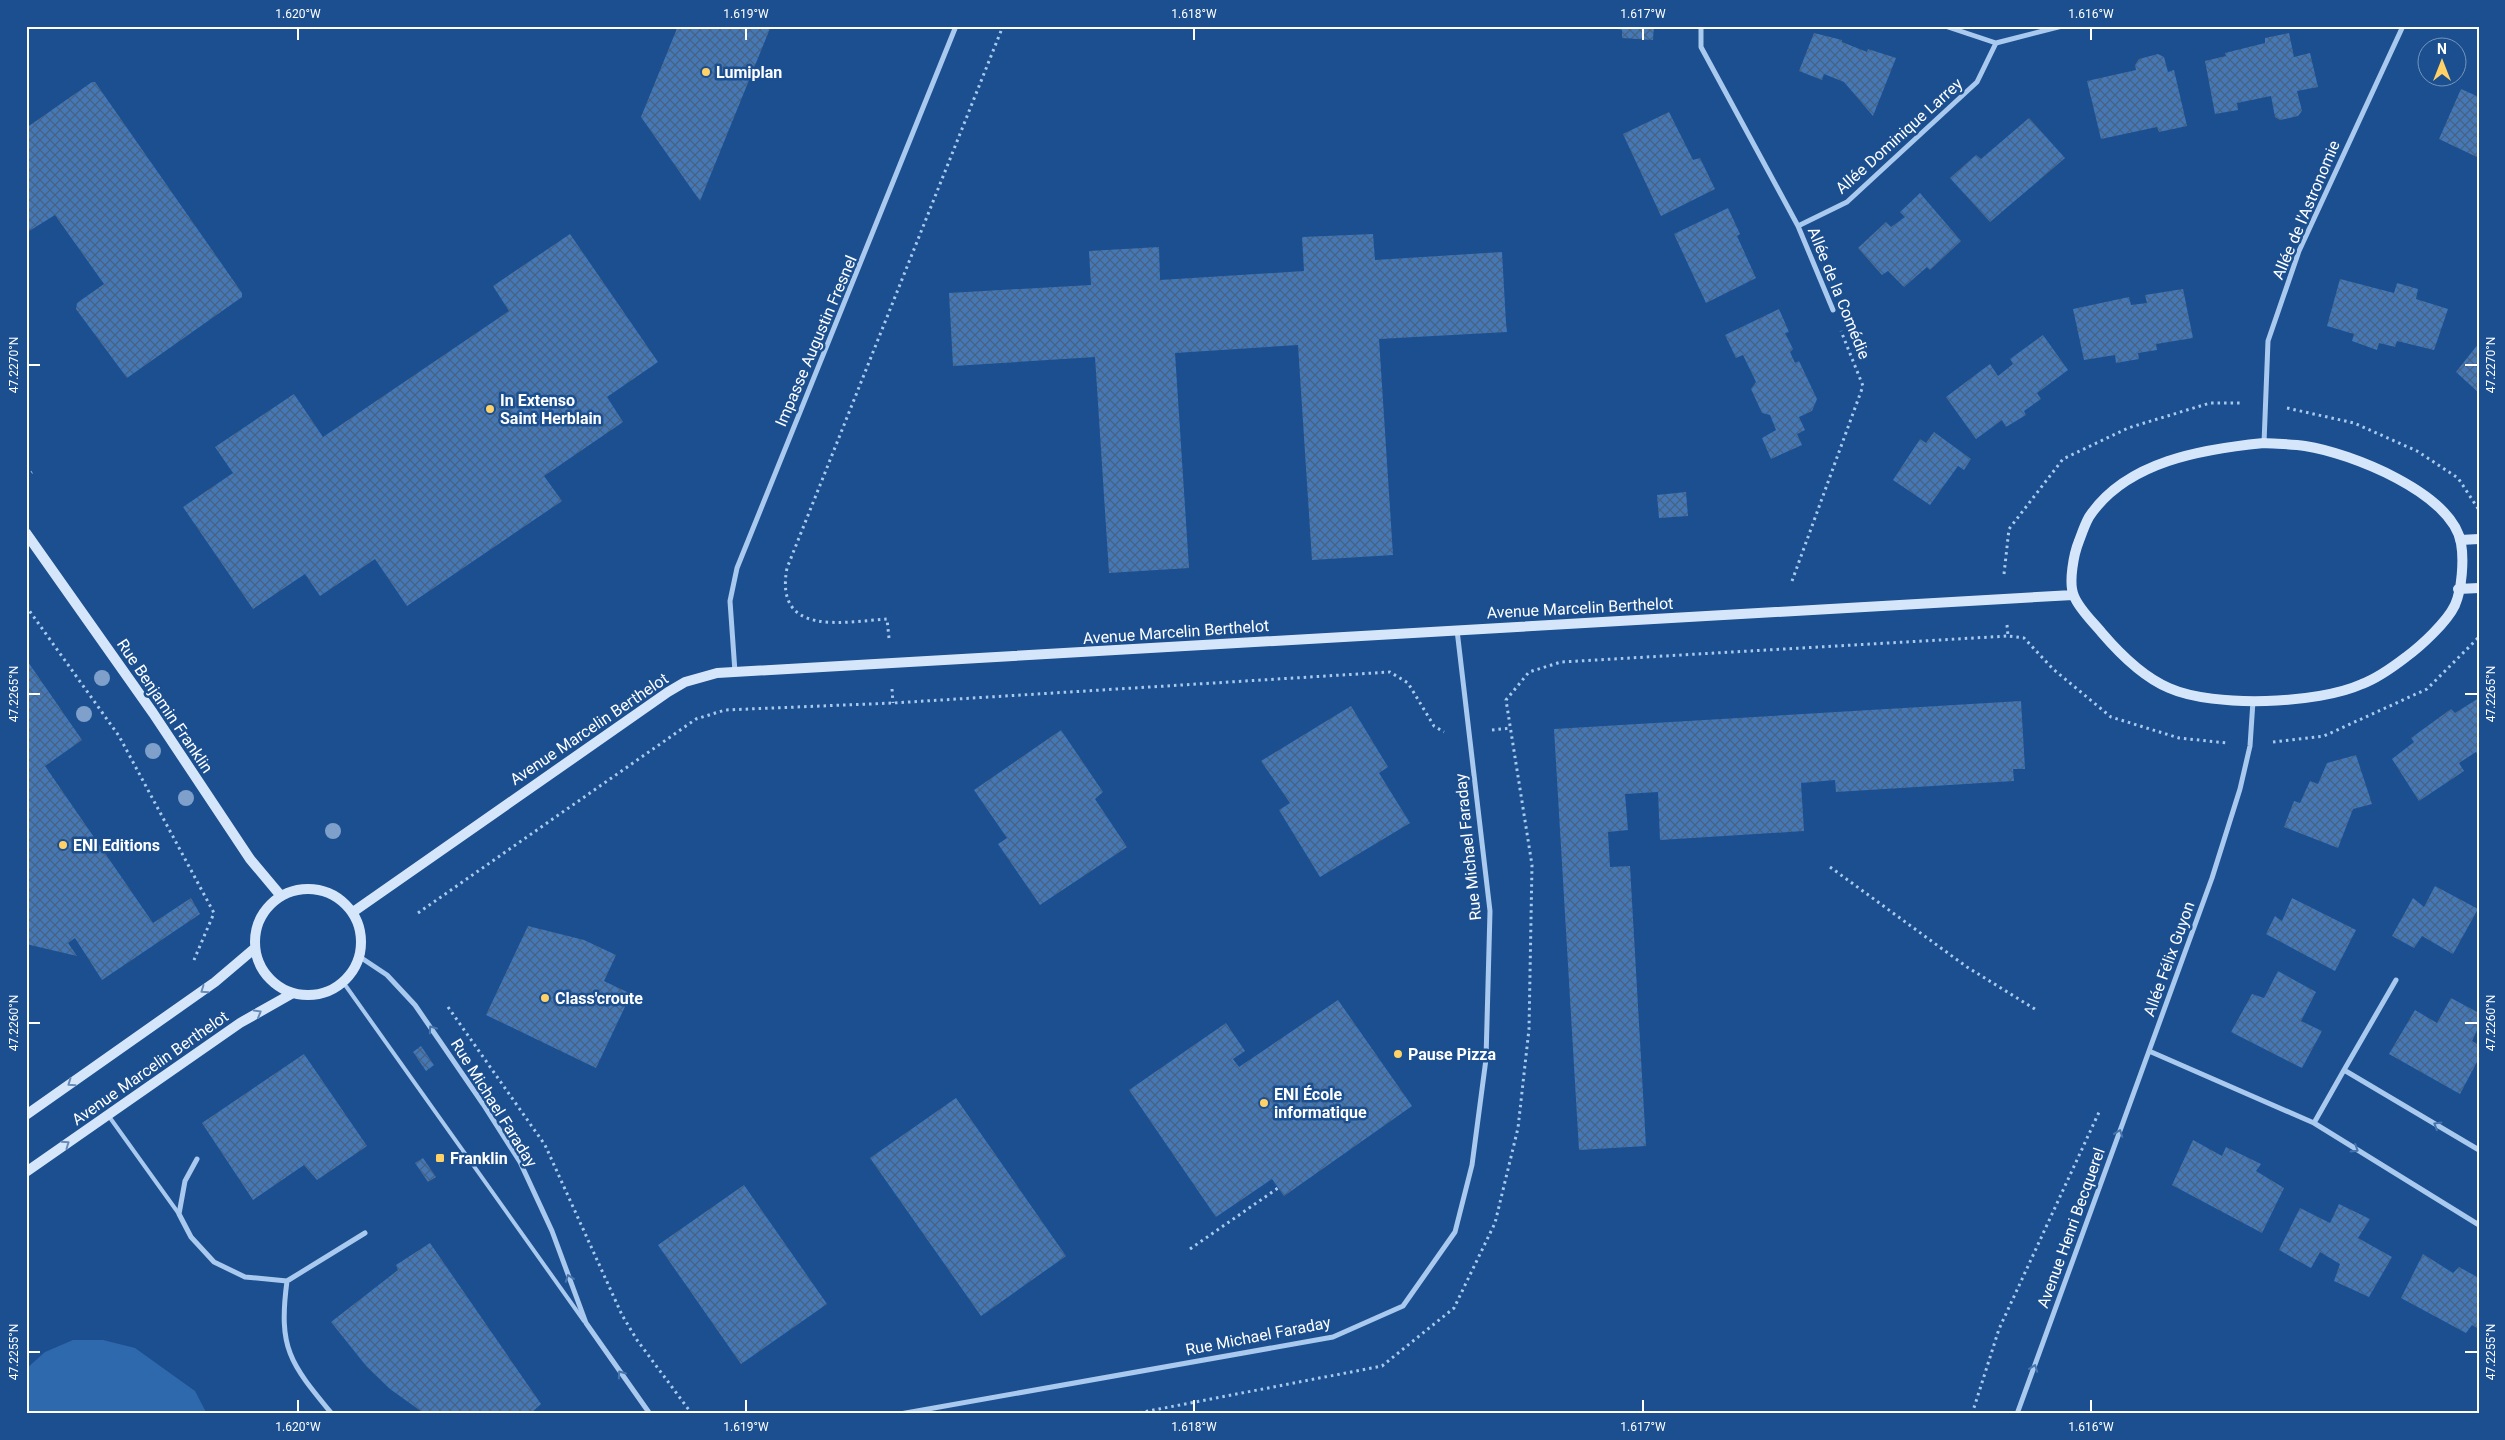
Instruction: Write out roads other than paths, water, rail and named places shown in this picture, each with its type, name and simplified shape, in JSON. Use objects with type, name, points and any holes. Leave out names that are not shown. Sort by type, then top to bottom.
[{"type":"street","name":"Impasse Augustin Fresnel","points":[[735,672],[730,601],[737,568],[956,26]]},
{"type":"street","name":"Allée de la Comédie","points":[[1702,26],[1701,47],[1798,226],[1833,310]]},
{"type":"street","points":[[1945,26],[1996,43],[2062,26]]},
{"type":"street","name":"Allée de l'Astronomie","points":[[2264,443],[2268,341],[2299,251],[2403,26]]},
{"type":"street","name":"Allée Dominique Larrey","points":[[1798,226],[1847,202],[1869,182],[1977,82],[1996,43]]},
{"type":"street","points":[[2264,443],[2307,446],[2347,457],[2378,468],[2410,486],[2444,511],[2460,540],[2463,563],[2455,605],[2425,643],[2396,665],[2362,685],[2311,698],[2253,702],[2214,700],[2169,688],[2139,668],[2116,649],[2073,595],[2073,555],[2089,517],[2119,484],[2159,465],[2196,452],[2264,443]]},
{"type":"street","name":"Rue Benjamin Franklin","points":[[26,533],[153,713],[250,859],[281,896]]},
{"type":"street","points":[[2460,540],[2479,539]]},
{"type":"street","points":[[2458,589],[2479,588]]},
{"type":"street","name":"Avenue Marcelin Berthelot","points":[[353,912],[668,692],[701,676],[735,672],[2073,595]]},
{"type":"street","name":"Rue Michael Faraday","points":[[900,1414],[1333,1336],[1403,1306],[1455,1232],[1472,1165],[1486,1060],[1490,911],[1457,630]]},
{"type":"street","name":"Allée Félix Guyon","points":[[2149,1051],[2212,878],[2240,789],[2250,746],[2253,702]]},
{"type":"street","points":[[312,888],[328,892],[342,900],[353,912],[360,926],[362,941],[360,957],[353,971],[343,982],[332,990],[319,994],[293,993],[279,986],[267,976],[259,963],[255,948],[255,932],[260,918],[269,906],[281,896],[296,889],[312,888]]},
{"type":"street","name":"Avenue Marcelin Berthelot","points":[[26,1115],[215,982],[255,948]]},
{"type":"street","name":"Rue Michael Faraday","points":[[360,957],[387,975],[415,1005],[484,1104],[520,1162],[552,1231],[586,1323],[650,1414]]},
{"type":"street","points":[[2314,1123],[2396,980]]},
{"type":"street","name":"Avenue Marcelin Berthelot","points":[[26,1172],[240,1023],[293,993]]},
{"type":"street","points":[[2149,1051],[2314,1123],[2479,1225]]},
{"type":"street","name":"Avenue Henri Becquerel","points":[[2017,1414],[2149,1051]]},
{"type":"street","points":[[2344,1070],[2479,1150]]},
{"type":"street","points":[[197,1159],[185,1181],[179,1214],[191,1237],[214,1262],[245,1277],[287,1281],[365,1233]]},
{"type":"street","points":[[287,1281],[283,1311],[285,1342],[293,1365],[332,1414]]},
{"type":"lane","points":[[343,982],[586,1323]]},
{"type":"lane","points":[[108,1115],[179,1214]]},
{"type":"place","name":"Lumiplan","points":[[706,72]]},
{"type":"place","name":"In Extenso Saint Herblain","points":[[490,409]]},
{"type":"place","name":"ENI Editions","points":[[63,845]]},
{"type":"place","name":"Class'croute","points":[[545,998]]},
{"type":"place","name":"Pause Pizza","points":[[1398,1054]]},
{"type":"place","name":"ENI École informatique","points":[[1264,1103]]},
{"type":"place","name":"Franklin","points":[[440,1158]]}]
